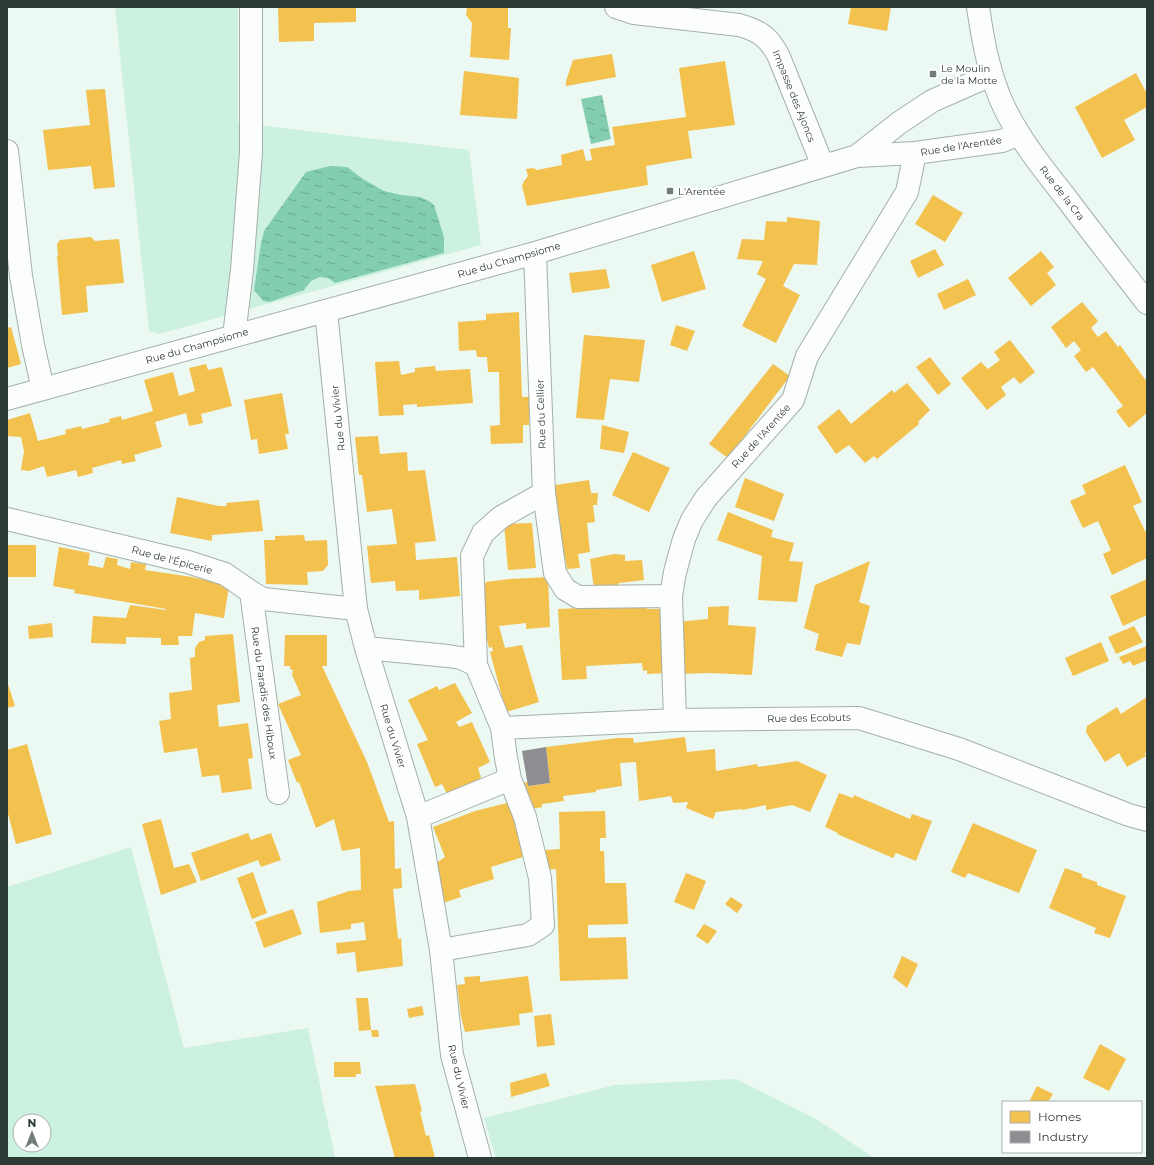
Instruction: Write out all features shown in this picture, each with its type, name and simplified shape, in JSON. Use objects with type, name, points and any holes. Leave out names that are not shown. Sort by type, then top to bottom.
[{"type":"street","points":[[234,336],[242,270],[251,152],[251,7]]},
{"type":"street","name":"Impasse des Ajoncs","points":[[616,7],[634,13],[739,25],[752,29],[761,34],[772,43],[779,57],[823,166]]},
{"type":"street","name":"Rue de la Cra","points":[[978,7],[991,74],[1004,106],[1019,134],[1036,159],[1147,303]]},
{"type":"street","name":"Rue du Champsiome","points":[[7,399],[535,253],[857,156],[899,122],[932,101],[991,74]]},
{"type":"street","name":"Rue de l'Arentée","points":[[675,720],[671,596],[675,572],[684,539],[692,520],[706,498],[793,400],[807,356],[907,192],[915,153],[1002,141],[1019,134]]},
{"type":"street","points":[[7,151],[21,276],[33,344],[43,389]]},
{"type":"street","points":[[857,156],[915,153]]},
{"type":"street","name":"Rue du Cellier","points":[[535,253],[544,493],[554,573],[565,589],[578,597],[671,596]]},
{"type":"street","name":"Rue du Vivier","points":[[326,311],[356,609],[366,648],[418,817],[441,950],[452,1055],[480,1158]]},
{"type":"street","points":[[441,950],[528,935],[543,925],[540,878],[525,817],[510,778],[502,728],[476,665],[472,556],[483,533],[500,517],[544,493]]},
{"type":"street","name":"Rue de l'Épicerie","points":[[7,519],[188,562],[225,574],[250,592],[264,599],[356,609]]},
{"type":"street","name":"Rue du Paradis des Hiboux","points":[[250,592],[278,793]]},
{"type":"street","points":[[366,648],[461,658],[476,665]]},
{"type":"street","name":"Rue des Ecobuts","points":[[502,728],[675,720],[859,718],[959,749],[1129,815],[1147,820]]},
{"type":"street","points":[[418,817],[510,778]]},
{"type":"shaded area","points":[[115,7],[238,7],[238,123],[469,150],[481,245],[159,334],[149,331]]},
{"type":"shaded area","points":[[131,847],[184,1048],[308,1028],[335,1158],[7,1158],[7,887]]},
{"type":"shaded area","points":[[736,1079],[816,1119],[874,1158],[496,1158],[484,1118],[615,1085]]},
{"type":"water","points":[[602,95],[611,139],[591,144],[581,99]]},
{"type":"water","points":[[330,166],[347,167],[363,179],[384,191],[420,197],[429,201],[434,205],[444,237],[444,253],[335,283],[328,278],[320,277],[311,281],[304,290],[270,302],[263,301],[254,290],[264,231],[306,172]]},
{"type":"building: Homes","points":[[278,7],[356,7],[356,22],[314,23],[314,41],[279,42]]},
{"type":"building: Homes","points":[[467,7],[508,7],[508,28],[511,28],[509,60],[470,57],[472,23],[466,15]]},
{"type":"building: Homes","points":[[851,7],[891,7],[887,31],[848,24]]},
{"type":"building: Homes","points":[[612,54],[616,77],[566,86],[566,81],[573,60]]},
{"type":"building: Homes","points":[[725,61],[735,125],[688,131],[692,158],[646,166],[648,185],[527,206],[522,186],[528,176],[526,169],[533,168],[537,170],[562,165],[561,155],[583,149],[586,161],[592,160],[590,149],[615,145],[612,127],[686,117],[679,68]]},
{"type":"building: Homes","points":[[464,71],[519,78],[517,119],[460,115]]},
{"type":"building: Homes","points":[[1136,73],[1147,94],[1147,107],[1124,120],[1135,140],[1102,158],[1075,107]]},
{"type":"building: Homes","points":[[105,89],[115,187],[94,189],[91,166],[48,170],[43,130],[90,125],[86,90]]},
{"type":"building: Homes","points":[[933,195],[963,213],[945,242],[915,224]]},
{"type":"building: Homes","points":[[787,217],[820,221],[817,265],[794,264],[783,286],[800,295],[776,343],[742,326],[766,279],[757,274],[763,261],[737,259],[742,239],[764,240],[766,221],[787,222]]},
{"type":"building: Homes","points":[[91,237],[95,241],[119,239],[124,283],[86,286],[88,312],[62,315],[57,244],[60,240]]},
{"type":"building: Homes","points":[[935,249],[944,265],[918,278],[910,261]]},
{"type":"building: Homes","points":[[694,251],[706,289],[662,302],[651,265]]},
{"type":"building: Homes","points":[[1041,251],[1054,267],[1047,273],[1056,285],[1031,306],[1008,278]]},
{"type":"building: Homes","points":[[606,269],[610,288],[572,293],[569,273]]},
{"type":"building: Homes","points":[[968,279],[976,295],[944,310],[937,294]]},
{"type":"building: Homes","points":[[1082,302],[1098,321],[1091,328],[1098,337],[1106,331],[1118,347],[1120,345],[1147,382],[1147,413],[1129,428],[1116,411],[1123,406],[1093,367],[1086,372],[1074,356],[1081,350],[1074,341],[1066,348],[1051,327]]},
{"type":"building: Homes","points":[[519,312],[522,397],[529,397],[529,425],[523,425],[523,443],[491,444],[490,426],[500,425],[499,372],[488,372],[487,357],[477,357],[476,350],[459,351],[458,322],[486,320],[486,314]]},
{"type":"building: Homes","points":[[676,325],[695,331],[687,351],[670,345]]},
{"type":"building: Homes","points":[[11,327],[21,364],[7,368],[7,328]]},
{"type":"building: Homes","points":[[584,335],[645,340],[639,382],[610,379],[604,420],[576,418]]},
{"type":"building: Homes","points":[[1010,340],[1035,372],[1020,384],[1014,377],[1001,387],[1006,395],[987,410],[961,378],[981,362],[988,369],[1000,360],[994,352]]},
{"type":"building: Homes","points":[[930,357],[951,384],[938,395],[916,367]]},
{"type":"building: Homes","points":[[399,361],[401,375],[415,372],[415,368],[435,366],[436,371],[470,369],[473,403],[417,407],[417,404],[403,405],[404,415],[379,416],[375,362]]},
{"type":"building: Homes","points":[[206,364],[208,370],[222,367],[232,406],[201,414],[203,423],[189,426],[186,413],[155,422],[162,447],[134,455],[136,461],[122,464],[121,460],[92,468],[93,473],[78,477],[76,470],[47,477],[44,466],[29,471],[21,470],[24,451],[21,437],[7,436],[7,420],[30,413],[38,441],[66,434],[65,430],[81,426],[82,429],[110,422],[109,419],[121,416],[122,420],[153,411],[144,380],[173,372],[179,396],[195,391],[189,368]]},
{"type":"building: Homes","points":[[773,364],[790,376],[728,458],[709,444]]},
{"type":"building: Homes","points":[[907,383],[930,410],[918,422],[919,424],[877,459],[874,456],[865,463],[849,445],[836,454],[817,427],[839,409],[851,424],[892,390],[894,393]]},
{"type":"building: Homes","points":[[282,393],[289,434],[285,434],[288,449],[259,454],[257,439],[251,440],[244,400]]},
{"type":"building: Homes","points":[[602,425],[629,432],[624,453],[600,449]]},
{"type":"building: Homes","points":[[378,436],[380,454],[407,452],[408,471],[425,470],[436,541],[415,543],[416,560],[457,557],[460,596],[419,600],[419,590],[396,591],[395,581],[371,583],[367,546],[397,544],[392,509],[367,512],[362,475],[359,475],[355,437]]},
{"type":"building: Homes","points":[[633,452],[670,468],[649,512],[612,495]]},
{"type":"building: Homes","points":[[1125,465],[1142,502],[1133,506],[1147,535],[1147,558],[1112,575],[1103,554],[1111,550],[1098,521],[1083,528],[1070,501],[1086,494],[1082,485]]},
{"type":"building: Homes","points":[[745,478],[784,494],[774,521],[735,507]]},
{"type":"building: Homes","points":[[589,480],[591,493],[598,493],[597,505],[593,505],[595,522],[587,523],[590,552],[578,554],[580,568],[567,569],[565,557],[559,558],[549,486]]},
{"type":"building: Homes","points":[[177,497],[219,506],[227,506],[226,503],[259,500],[263,531],[212,535],[212,541],[170,533]]},
{"type":"building: Homes","points":[[728,512],[773,530],[771,537],[794,543],[789,561],[803,562],[797,602],[758,600],[762,556],[717,540]]},
{"type":"building: Homes","points":[[532,523],[536,568],[508,570],[504,524]]},
{"type":"building: Homes","points":[[304,535],[305,541],[327,540],[328,565],[323,571],[307,572],[308,585],[266,584],[264,540],[275,540],[275,536]]},
{"type":"building: Homes","points":[[7,545],[36,545],[36,577],[7,577]]},
{"type":"building: Homes","points":[[59,547],[90,553],[88,565],[103,568],[106,557],[118,559],[117,565],[130,569],[131,562],[146,564],[145,570],[192,577],[229,586],[224,618],[195,613],[192,636],[178,636],[179,645],[161,645],[161,638],[126,637],[126,644],[91,643],[93,616],[126,618],[130,605],[166,609],[74,593],[75,590],[53,586]]},
{"type":"building: Homes","points":[[614,554],[625,555],[625,561],[642,560],[644,580],[619,583],[617,586],[594,589],[590,559]]},
{"type":"building: Homes","points":[[870,561],[859,602],[870,606],[860,645],[847,643],[842,657],[815,650],[819,634],[804,628],[815,585]]},
{"type":"building: Homes","points":[[548,577],[550,627],[526,629],[526,623],[499,626],[505,648],[522,645],[539,702],[506,712],[490,652],[493,651],[492,647],[489,648],[484,628],[480,597],[486,582]]},
{"type":"building: Homes","points":[[1147,579],[1147,615],[1123,626],[1110,596]]},
{"type":"building: Homes","points":[[647,603],[647,609],[664,609],[666,673],[647,674],[647,670],[643,671],[642,663],[586,666],[587,679],[562,680],[558,609],[582,609]]},
{"type":"building: Homes","points":[[729,606],[728,625],[756,627],[752,675],[710,673],[677,674],[677,622],[708,619],[708,607]]},
{"type":"building: Homes","points":[[52,623],[53,637],[29,639],[28,626]]},
{"type":"building: Homes","points":[[1134,626],[1143,642],[1116,654],[1108,637]]},
{"type":"building: Homes","points":[[233,634],[240,702],[217,705],[219,727],[248,723],[253,758],[248,759],[252,789],[222,793],[219,775],[202,777],[197,748],[164,753],[159,721],[171,719],[169,693],[192,690],[190,658],[195,657],[195,648],[199,642],[205,640],[205,636]]},
{"type":"building: Homes","points":[[285,635],[327,635],[327,666],[322,666],[367,762],[389,822],[394,821],[395,869],[401,868],[402,888],[393,889],[398,939],[401,938],[403,966],[357,972],[355,952],[337,954],[336,943],[366,940],[364,922],[351,924],[351,929],[320,933],[317,902],[349,891],[361,890],[360,848],[342,851],[334,819],[316,828],[299,782],[297,783],[288,760],[301,755],[278,704],[301,695],[292,675],[293,670],[290,669],[290,666],[284,666]]},
{"type":"building: Homes","points":[[1101,642],[1109,661],[1073,676],[1065,658]]},
{"type":"building: Homes","points":[[1147,646],[1147,660],[1133,666],[1130,661],[1123,664],[1119,657]]},
{"type":"building: Homes","points":[[7,681],[15,706],[7,708]]},
{"type":"building: Homes","points":[[455,683],[472,713],[456,722],[459,727],[472,722],[490,762],[478,768],[481,777],[479,780],[450,793],[446,792],[442,784],[435,787],[417,744],[428,740],[408,700],[437,686],[439,690]]},
{"type":"building: Homes","points":[[1147,697],[1146,756],[1127,767],[1119,753],[1105,762],[1086,732],[1087,726],[1117,707],[1121,714]]},
{"type":"building: Homes","points":[[685,737],[687,752],[715,749],[716,771],[757,764],[758,767],[797,761],[827,775],[810,812],[792,805],[766,810],[766,805],[742,810],[716,812],[713,819],[686,808],[688,802],[673,803],[671,796],[639,801],[636,762],[620,763],[622,786],[596,790],[596,792],[563,796],[564,801],[542,804],[542,807],[528,810],[521,783],[528,782],[528,786],[550,783],[546,747],[618,738],[633,738],[634,743]]},
{"type":"building: Homes","points":[[27,744],[52,834],[16,844],[7,810],[7,750]]},
{"type":"building: Homes","points":[[839,793],[853,798],[854,795],[910,819],[912,814],[932,821],[916,861],[896,853],[893,858],[837,834],[838,833],[825,827]]},
{"type":"building: Homes","points":[[511,802],[526,856],[491,867],[494,879],[459,890],[461,897],[440,904],[434,879],[440,875],[433,865],[445,857],[433,827],[475,811]]},
{"type":"building: Homes","points":[[605,811],[606,838],[600,838],[600,851],[604,851],[605,883],[626,883],[628,924],[588,925],[588,938],[626,937],[628,979],[560,981],[556,869],[546,870],[545,850],[560,849],[559,812]]},
{"type":"building: Homes","points":[[161,819],[174,868],[189,864],[197,882],[161,895],[142,824]]},
{"type":"building: Homes","points":[[973,823],[1037,850],[1019,893],[968,873],[965,878],[951,872]]},
{"type":"building: Homes","points":[[248,833],[251,840],[271,833],[281,860],[261,867],[258,860],[201,881],[191,853]]},
{"type":"building: Homes","points":[[1065,868],[1082,874],[1082,877],[1097,882],[1097,885],[1126,896],[1110,938],[1094,933],[1096,928],[1049,908]]},
{"type":"building: Homes","points":[[253,872],[267,913],[252,919],[237,878]]},
{"type":"building: Homes","points":[[686,873],[706,881],[694,910],[674,902]]},
{"type":"building: Homes","points":[[731,897],[743,905],[737,913],[725,904]]},
{"type":"building: Homes","points":[[293,909],[302,934],[264,948],[255,922]]},
{"type":"building: Homes","points":[[704,924],[717,931],[708,944],[696,936]]},
{"type":"building: Homes","points":[[902,956],[918,964],[907,988],[893,977]]},
{"type":"building: Homes","points":[[480,976],[480,982],[528,976],[533,1012],[519,1014],[520,1025],[465,1032],[461,1017],[457,985],[465,984],[464,977]]},
{"type":"building: Homes","points":[[356,998],[368,998],[371,1030],[359,1031]]},
{"type":"building: Homes","points":[[422,1006],[424,1015],[409,1018],[407,1009]]},
{"type":"building: Homes","points":[[551,1014],[555,1045],[537,1047],[534,1016]]},
{"type":"building: Homes","points":[[371,1030],[378,1030],[379,1037],[372,1037]]},
{"type":"building: Homes","points":[[1100,1044],[1126,1059],[1109,1091],[1083,1078]]},
{"type":"building: Homes","points":[[334,1062],[360,1062],[361,1074],[356,1074],[356,1077],[334,1077]]},
{"type":"building: Homes","points":[[546,1073],[550,1086],[511,1097],[510,1083]]},
{"type":"building: Homes","points":[[415,1084],[422,1111],[420,1112],[426,1136],[429,1135],[435,1158],[395,1158],[375,1086]]},
{"type":"building: Homes","points":[[1037,1086],[1053,1094],[1049,1101],[1030,1101]]},
{"type":"building: Industry","points":[[546,747],[550,783],[528,786],[522,751]]},
{"type":"place","name":"Le Moulin de la Motte","points":[[933,74]]},
{"type":"place","name":"L'Arentée","points":[[670,191]]}]
